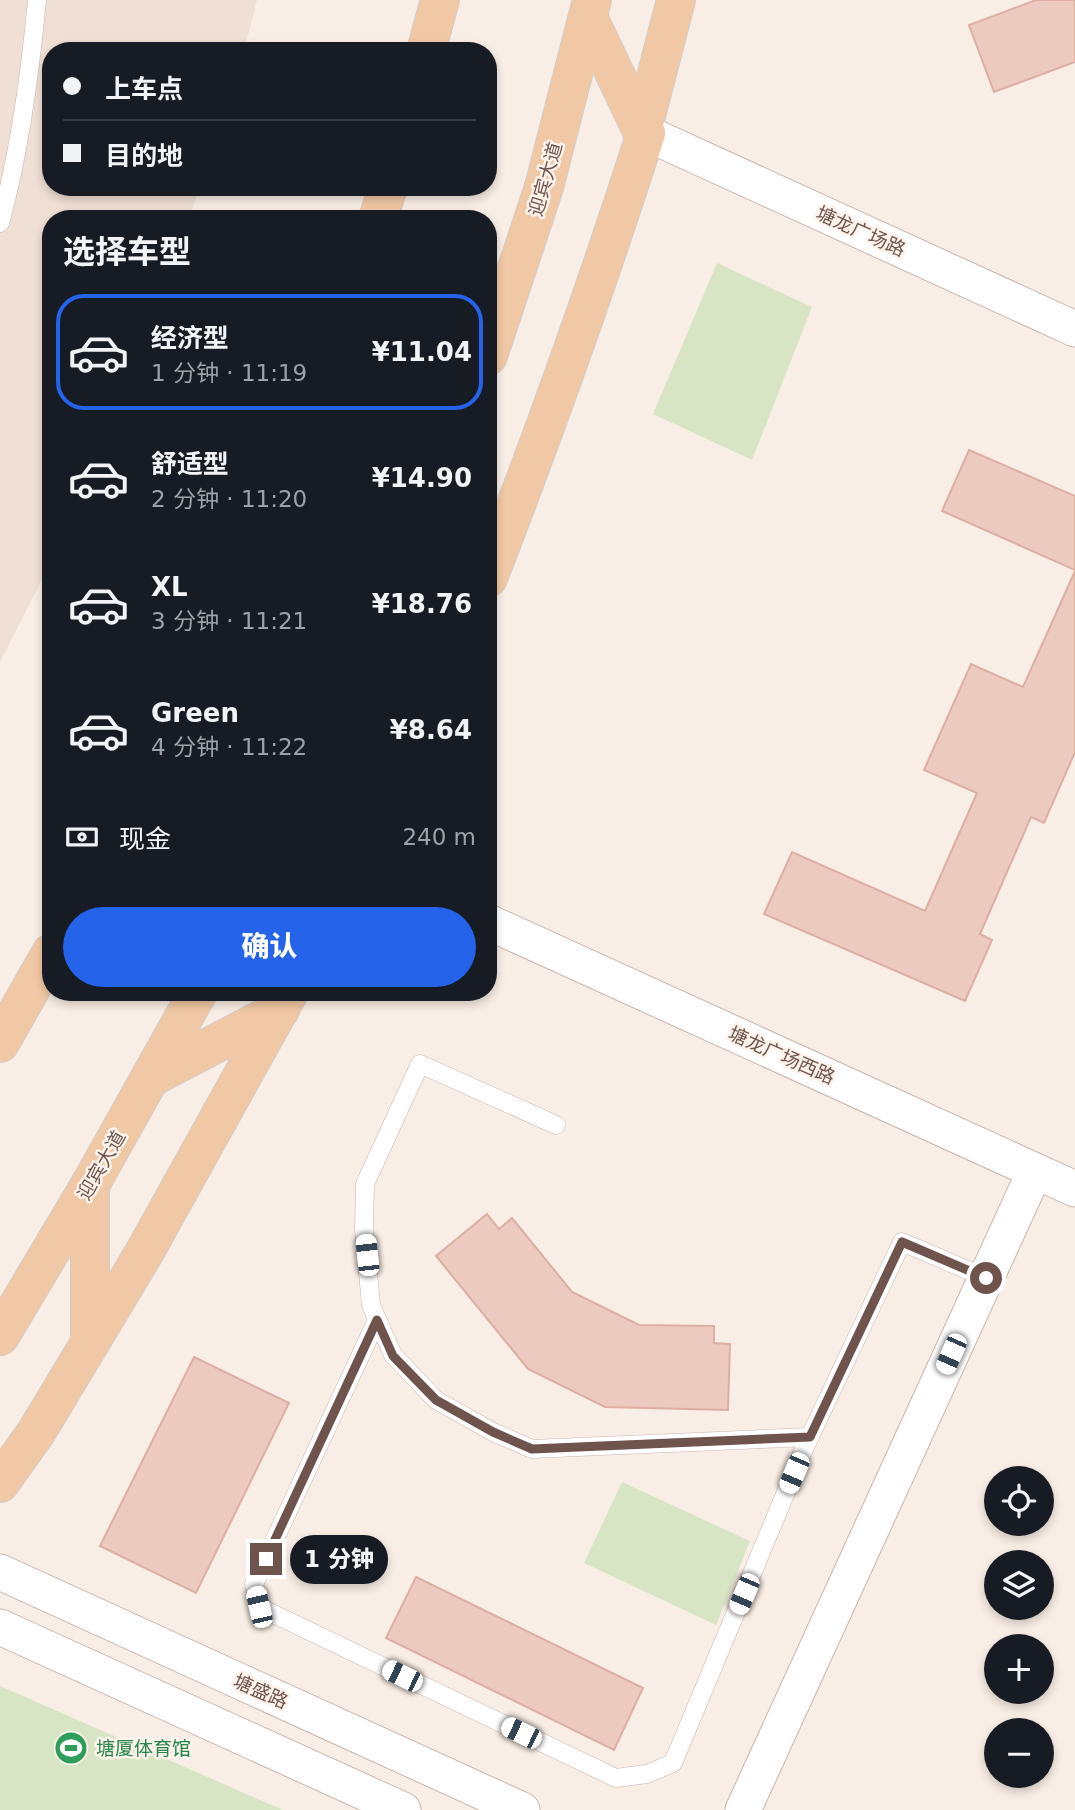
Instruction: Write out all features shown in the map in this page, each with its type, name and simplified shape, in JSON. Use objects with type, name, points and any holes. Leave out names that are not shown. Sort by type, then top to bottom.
[{"type":"main road","points":[[428,42],[440,0]]},
{"type":"main road","points":[[497,555],[541,440],[617,223],[644,132],[676,0]]},
{"type":"main road","points":[[590,8],[644,132]]},
{"type":"main road","name":"迎宾大道","points":[[497,329],[544,187],[590,8]]},
{"type":"main road","points":[[0,1043],[42,969]]},
{"type":"main road","name":"迎宾大道","points":[[0,1336],[90,1185],[193,1001]]},
{"type":"main road","points":[[150,1079],[285,1001]]},
{"type":"main road","points":[[0,1483],[37,1431],[144,1253],[285,1001]]},
{"type":"main road","points":[[90,1185],[90,1343]]},
{"type":"street","name":"塘龙广场路","points":[[644,132],[1075,329]]},
{"type":"street","name":"塘龙广场西路","points":[[497,926],[1075,1189]]},
{"type":"street","points":[[743,1810],[1035,1171]]},
{"type":"street","name":"塘盛路","points":[[0,1572],[522,1810]]},
{"type":"street","points":[[0,1627],[403,1810]]},
{"type":"lane","points":[[0,223],[21,127],[37,0]]},
{"type":"lane","points":[[556,1125],[421,1064],[365,1184],[364,1230],[371,1305],[393,1356],[436,1400],[493,1432],[532,1449],[810,1437]]},
{"type":"lane","points":[[377,1320],[254,1584],[259,1607],[616,1779],[647,1774],[673,1763],[810,1437],[902,1242],[986,1278]]},
{"type":"shaded area","points":[[0,0],[257,0],[246,42],[42,42],[42,196],[197,196],[192,210],[42,210],[42,580],[0,662]]},
{"type":"green space","points":[[717,263],[812,307],[752,460],[653,414]]},
{"type":"green space","points":[[622,1482],[750,1541],[716,1625],[584,1563]]},
{"type":"green space","name":"塘厦体育馆","points":[[0,1686],[283,1810],[0,1810]]},
{"type":"building","points":[[1036,0],[1075,0],[1075,62],[994,92],[969,25]]},
{"type":"building","points":[[969,450],[1075,496],[1075,570],[942,511]]},
{"type":"building","points":[[1075,571],[1075,752],[1044,823],[1031,817],[980,934],[992,940],[965,1001],[764,914],[792,852],[925,911],[977,793],[924,770],[971,664],[1023,687]]},
{"type":"building","points":[[487,1214],[499,1229],[512,1218],[572,1292],[639,1325],[714,1326],[714,1343],[730,1344],[728,1410],[605,1407],[528,1369],[436,1256]]},
{"type":"building","points":[[194,1357],[289,1403],[196,1593],[100,1546]]},
{"type":"building","points":[[416,1577],[643,1688],[614,1750],[386,1638]]},
{"type":"place","name":"塘厦体育馆","points":[[71,1748]]},
{"type":"route","points":[[266,1559],[377,1320],[393,1356],[436,1400],[493,1432],[532,1449],[810,1437],[902,1242],[986,1278]]}]
